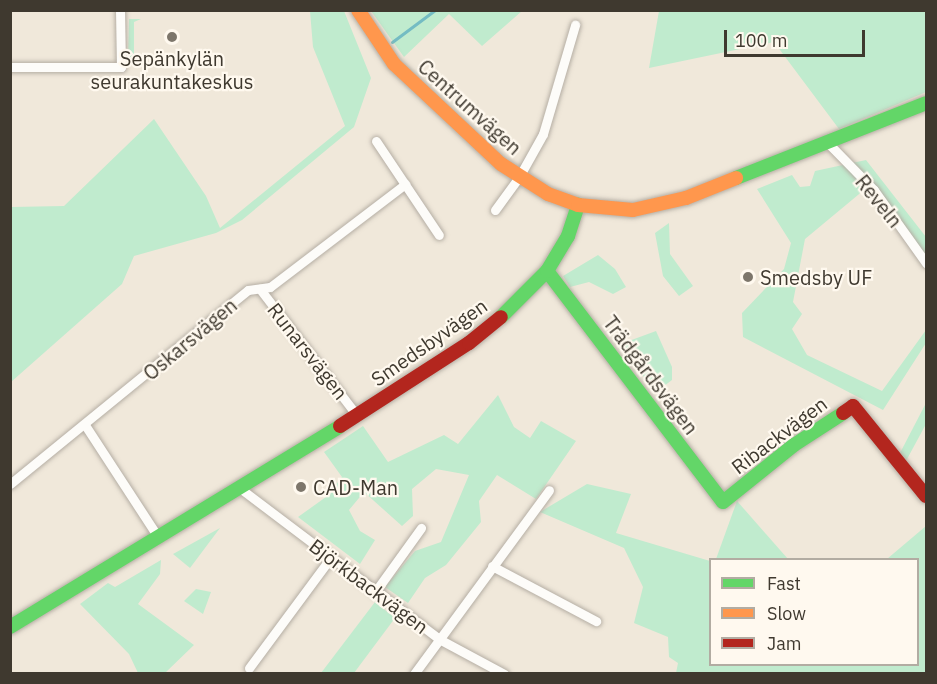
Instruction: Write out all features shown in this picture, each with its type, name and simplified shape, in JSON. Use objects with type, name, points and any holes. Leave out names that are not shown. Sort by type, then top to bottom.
[{"type":"main road","name":"Centrumvägen","points":[[358,10],[394,64],[519,177],[578,205]]},
{"type":"main road","points":[[578,205],[633,210],[667,203],[927,103]]},
{"type":"main road","name":"Smedsbyvägen","points":[[10,627],[241,489],[469,343],[500,318],[547,272],[568,236],[578,205]]},
{"type":"main road","name":"Trädgårdsvägen","points":[[547,272],[723,502]]},
{"type":"main road","name":"Ribackvägen","points":[[723,502],[794,445],[853,406],[927,496]]},
{"type":"street","points":[[10,67],[121,67],[120,10]]},
{"type":"street","points":[[495,210],[519,177],[543,134],[575,26]]},
{"type":"street","points":[[376,141],[439,235]]},
{"type":"street","name":"Reveln","points":[[827,142],[873,190],[927,263]]},
{"type":"street","name":"Oskarsvägen","points":[[10,484],[86,425],[248,291],[270,287],[405,184]]},
{"type":"street","name":"Runarsvägen","points":[[260,289],[357,414]]},
{"type":"street","points":[[86,425],[158,537]]},
{"type":"street","name":"Björkbackvägen","points":[[241,489],[439,639],[504,674]]},
{"type":"street","points":[[414,674],[549,490]]},
{"type":"street","points":[[375,592],[421,528]]},
{"type":"street","points":[[249,668],[331,557]]},
{"type":"street","points":[[492,566],[596,621]]},
{"type":"green space","points":[[310,11],[344,11],[371,78],[354,127],[242,220],[216,233],[134,256],[122,284],[11,382],[11,207],[64,206],[154,119],[206,196],[220,228],[345,126],[313,47]]},
{"type":"green space","points":[[371,11],[522,11],[482,46],[449,14],[404,57]]},
{"type":"green space","points":[[659,11],[926,11],[926,92],[839,129],[774,42],[649,68]]},
{"type":"green space","points":[[129,19],[141,19],[134,22],[134,55],[159,55],[157,59],[128,58]]},
{"type":"green space","points":[[866,160],[926,237],[926,256],[870,185],[805,239],[793,302],[802,314],[792,329],[807,355],[882,391],[926,330],[926,343],[883,410],[743,337],[742,313],[784,269],[791,243],[757,189],[792,175],[800,187],[810,186],[815,171]]},
{"type":"green space","points":[[669,223],[670,254],[693,286],[679,296],[663,276],[655,233]]},
{"type":"green space","points":[[598,255],[615,269],[626,287],[613,294],[589,282],[570,287],[563,276]]},
{"type":"green space","points":[[656,331],[672,367],[672,380],[656,392],[618,345]]},
{"type":"green space","points":[[498,395],[514,427],[530,438],[541,421],[576,441],[536,499],[497,475],[479,501],[481,522],[446,565],[425,578],[408,603],[385,587],[415,551],[441,542],[469,475],[436,469],[412,489],[413,516],[402,526],[364,492],[349,510],[360,531],[375,540],[360,564],[298,517],[326,497],[342,477],[324,452],[363,426],[388,462],[444,435],[458,444]]},
{"type":"green space","points":[[926,403],[926,424],[906,461],[900,453]]},
{"type":"green space","points":[[587,484],[631,494],[616,533],[709,561],[709,666],[919,666],[919,558],[888,558],[926,526],[926,673],[676,673],[678,663],[669,657],[668,637],[634,623],[643,587],[624,548],[540,512]]},
{"type":"green space","points":[[737,501],[787,558],[716,558]]},
{"type":"green space","points":[[220,528],[190,568],[173,554]]},
{"type":"green space","points":[[161,560],[160,574],[138,604],[194,645],[165,673],[138,673],[129,654],[80,604],[108,583],[115,587]]},
{"type":"green space","points":[[196,589],[211,592],[203,614],[184,601]]},
{"type":"green space","points":[[375,602],[395,618],[354,673],[321,673]]},
{"type":"waterway","points":[[392,42],[435,10]]},
{"type":"traffic: fast","points":[[736,178],[926,103]]},
{"type":"traffic: fast","points":[[501,317],[547,271],[568,236],[578,205]]},
{"type":"traffic: fast","points":[[547,271],[723,502],[794,445],[843,413]]},
{"type":"traffic: fast","points":[[10,627],[340,426]]},
{"type":"traffic: slow","points":[[358,10],[394,64],[501,164],[548,194],[578,205],[633,210],[686,198],[736,178]]},
{"type":"traffic: jam","points":[[340,426],[469,343],[501,317]]},
{"type":"traffic: jam","points":[[843,413],[853,406],[926,496]]},
{"type":"place","name":"Sepänkylän seurakuntakeskus","points":[[172,37]]},
{"type":"place","name":"Smedsby UF","points":[[748,277]]},
{"type":"place","name":"CAD-Man","points":[[301,487]]}]
